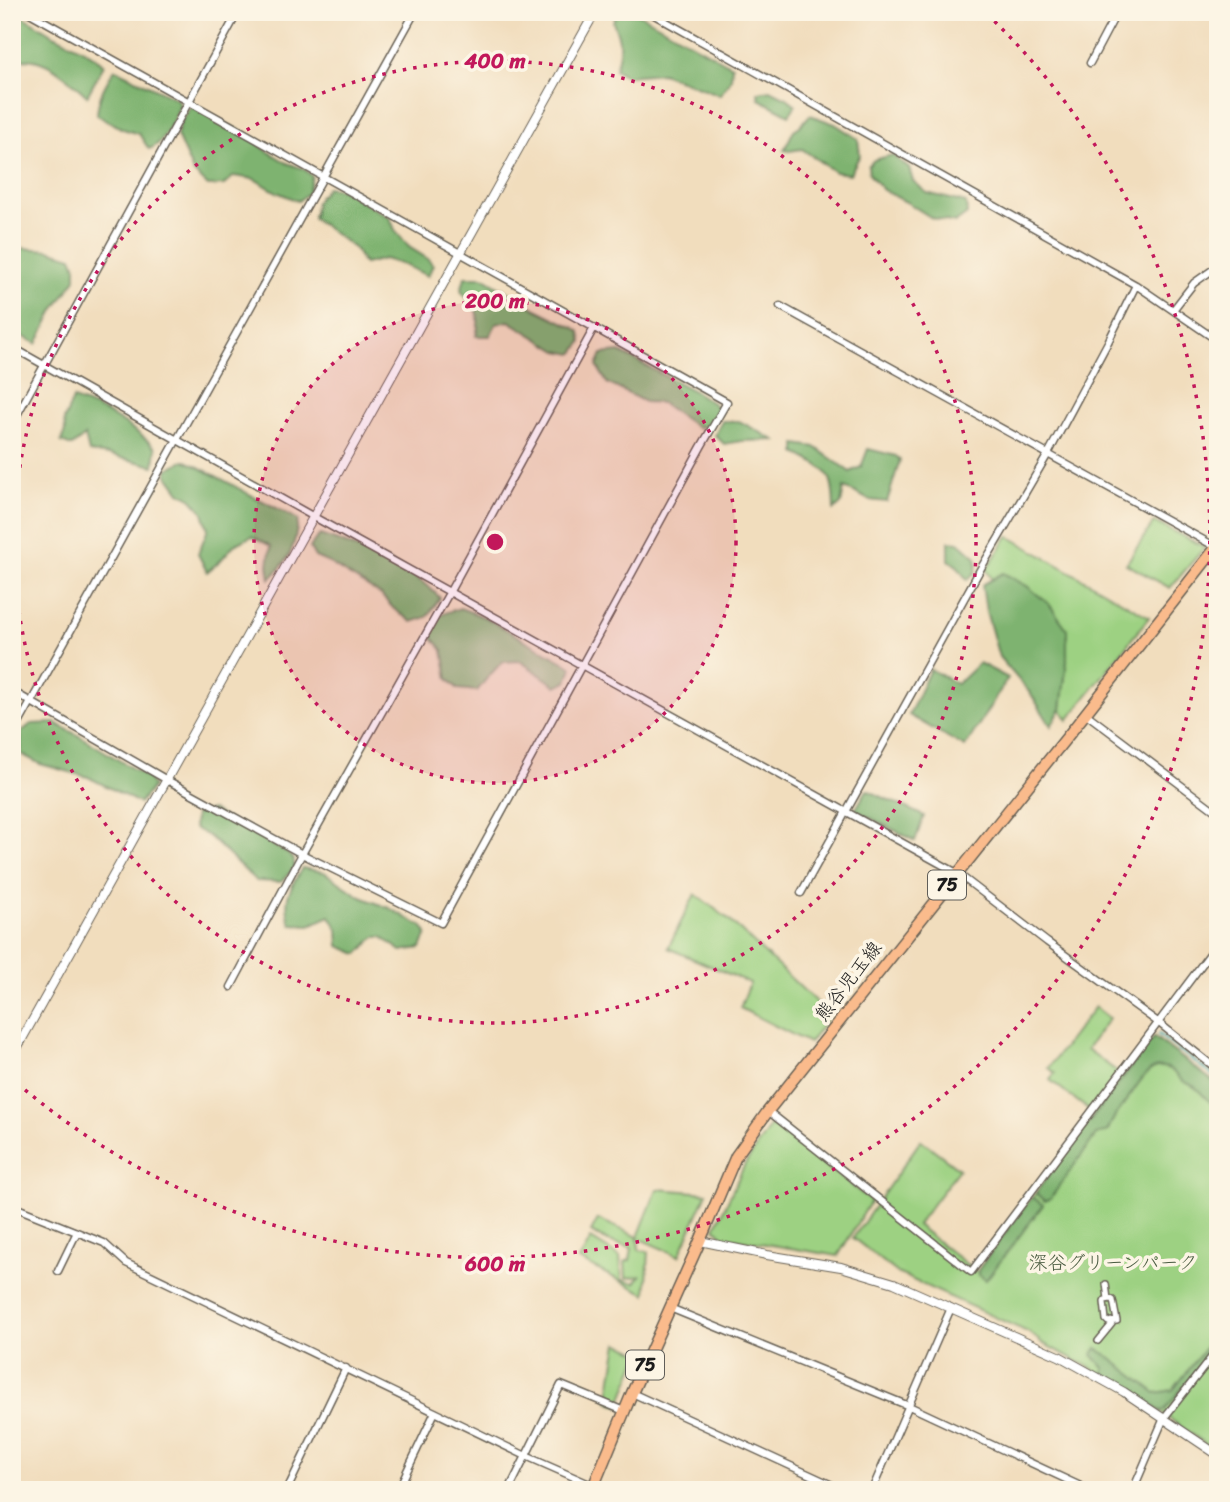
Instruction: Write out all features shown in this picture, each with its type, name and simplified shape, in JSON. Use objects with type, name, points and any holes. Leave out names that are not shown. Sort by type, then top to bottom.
[{"type":"main road","name":"熊谷児玉線","points":[[593,1488],[736,1156],[768,1111],[1217,546]]},
{"type":"street","points":[[12,691],[302,854],[441,923],[727,402],[28,12]]},
{"type":"street","points":[[12,424],[238,12]]},
{"type":"street","points":[[12,736],[415,12]]},
{"type":"street","points":[[12,1057],[595,12]]},
{"type":"street","points":[[649,12],[1136,285],[1218,341]]},
{"type":"street","points":[[1090,63],[1117,12]]},
{"type":"street","points":[[1174,310],[1194,283],[1218,266]]},
{"type":"street","points":[[801,893],[1048,454],[1136,285]]},
{"type":"street","points":[[780,306],[1217,546]]},
{"type":"street","points":[[231,987],[594,328]]},
{"type":"street","points":[[12,347],[957,873],[1218,1070]]},
{"type":"street","points":[[1085,713],[1218,813]]},
{"type":"street","points":[[768,1111],[971,1272],[1218,943]]},
{"type":"street","points":[[12,1036],[22,1041]]},
{"type":"street","points":[[12,1206],[104,1243],[126,1262],[593,1488]]},
{"type":"street","points":[[58,1271],[77,1232]]},
{"type":"street","points":[[700,1241],[841,1267],[894,1283],[1059,1356],[1124,1392],[1218,1455]]},
{"type":"street","points":[[1106,1284],[1108,1299]]},
{"type":"street","points":[[1108,1299],[1113,1300],[1117,1321],[1107,1320],[1104,1302],[1108,1299]]},
{"type":"street","points":[[670,1308],[908,1406],[1089,1490]]},
{"type":"street","points":[[872,1490],[951,1308]]},
{"type":"street","points":[[1096,1313],[1105,1311]]},
{"type":"street","points":[[1098,1341],[1112,1324],[1111,1321]]},
{"type":"street","points":[[1133,1490],[1164,1419],[1218,1349]]},
{"type":"street","points":[[287,1490],[346,1368]]},
{"type":"street","points":[[509,1490],[561,1385],[624,1411]]},
{"type":"street","points":[[632,1393],[844,1490]]},
{"type":"street","points":[[398,1490],[435,1412]]},
{"type":"green space","points":[[12,12],[85,51],[104,65],[87,96],[49,66],[34,60],[16,59],[12,52]]},
{"type":"green space","points":[[637,13],[732,66],[731,79],[720,95],[662,73],[626,76],[615,69],[619,45],[613,22],[616,14]]},
{"type":"green space","points":[[115,69],[177,99],[180,105],[164,137],[149,149],[139,134],[97,115],[103,91]]},
{"type":"green space","points":[[770,90],[796,105],[789,115],[759,99],[758,92]]},
{"type":"green space","points":[[191,106],[243,132],[287,163],[304,169],[312,176],[308,193],[298,201],[254,179],[234,176],[224,185],[208,186],[193,172],[177,136],[180,123]]},
{"type":"green space","points":[[810,115],[835,124],[858,139],[860,155],[850,174],[835,172],[802,149],[784,150],[794,130]]},
{"type":"green space","points":[[892,155],[909,168],[913,181],[927,193],[966,203],[967,214],[955,223],[932,218],[883,190],[869,174],[868,166],[874,160]]},
{"type":"green space","points":[[327,187],[343,190],[390,218],[395,230],[409,247],[433,265],[428,276],[384,259],[364,264],[354,248],[313,218],[316,202]]},
{"type":"green space","points":[[21,248],[49,250],[72,257],[76,267],[76,279],[54,310],[37,344],[14,332],[12,262]]},
{"type":"green space","points":[[465,277],[483,277],[536,309],[575,328],[580,332],[582,342],[573,354],[558,351],[509,321],[496,324],[490,336],[476,336],[478,317],[471,302],[461,291]]},
{"type":"green space","points":[[620,352],[694,391],[714,404],[719,411],[709,424],[698,428],[661,403],[645,402],[607,383],[597,366],[602,354]]},
{"type":"green space","points":[[73,399],[107,413],[147,440],[156,448],[154,466],[89,452],[85,436],[72,446],[61,442],[65,431],[64,420]]},
{"type":"green space","points":[[722,421],[739,421],[775,440],[724,444],[715,435]]},
{"type":"green space","points":[[796,444],[815,447],[850,472],[861,467],[868,449],[896,456],[900,460],[887,502],[869,500],[844,488],[841,504],[834,510],[832,487],[827,474],[816,464],[796,453]]},
{"type":"green space","points":[[184,460],[298,520],[290,552],[270,579],[268,565],[271,546],[252,536],[234,545],[207,572],[198,554],[208,529],[203,512],[192,499],[180,492],[167,474],[168,469]]},
{"type":"green space","points":[[1154,522],[1205,547],[1170,588],[1126,564]]},
{"type":"green space","points":[[320,535],[368,552],[400,568],[440,598],[427,617],[412,622],[381,595],[315,557],[310,548]]},
{"type":"green space","points":[[1008,536],[1149,617],[1068,720],[1061,709],[1067,661],[1003,574],[992,579],[986,570]]},
{"type":"green space","points":[[949,541],[959,542],[976,557],[975,573],[967,580],[949,560]]},
{"type":"green space","points":[[1003,573],[1027,586],[1049,604],[1067,629],[1067,661],[1061,709],[1051,726],[1031,694],[999,657],[982,585]]},
{"type":"green space","points":[[460,608],[484,617],[572,667],[567,682],[556,686],[520,661],[502,662],[477,691],[458,689],[448,679],[443,650],[431,636],[439,616]]},
{"type":"green space","points":[[979,663],[1008,678],[965,747],[909,715],[930,669],[957,684]]},
{"type":"green space","points":[[55,723],[149,779],[153,787],[139,803],[88,777],[40,764],[21,754],[21,732],[31,724]]},
{"type":"green space","points":[[867,790],[924,816],[915,841],[855,810]]},
{"type":"green space","points":[[212,810],[288,854],[294,860],[294,868],[281,882],[256,881],[210,837],[194,828],[195,814]]},
{"type":"green space","points":[[302,868],[324,872],[361,897],[389,908],[423,927],[427,933],[421,948],[401,951],[382,937],[375,937],[358,954],[339,946],[338,929],[330,916],[310,925],[291,924],[287,901]]},
{"type":"green space","points":[[695,894],[727,918],[830,1015],[809,1043],[740,1008],[750,983],[668,948]]},
{"type":"green space","name":"深谷グリーンパーク","points":[[1095,1007],[1109,1018],[1087,1049],[1123,1076],[1154,1037],[1218,1085],[1216,1452],[1120,1383],[1042,1343],[1030,1333],[899,1274],[853,1238],[921,1140],[959,1169],[917,1225],[979,1274],[978,1270],[1094,1114],[1050,1080],[1055,1073],[1048,1068]]},
{"type":"green space","points":[[1154,1037],[1218,1085],[1218,1106],[1171,1070],[1165,1067],[1154,1068],[1141,1080],[1115,1116],[1108,1131],[1096,1135],[1050,1199],[1045,1201],[1037,1195],[1037,1191]]},
{"type":"green space","points":[[773,1122],[871,1201],[838,1256],[724,1237],[715,1228],[745,1164]]},
{"type":"green space","points":[[657,1189],[707,1193],[679,1256],[638,1238],[639,1250],[649,1252],[646,1294],[579,1260],[591,1239],[620,1257],[622,1280],[635,1283],[640,1276],[626,1278],[625,1262],[630,1260],[632,1248],[608,1241],[591,1232],[598,1219],[638,1237]]},
{"type":"green space","points":[[1031,1198],[1043,1205],[986,1280],[979,1275],[978,1270]]},
{"type":"green space","points":[[1218,1331],[1218,1342],[1165,1410],[1160,1411],[1104,1374],[1104,1368],[1092,1355],[1097,1348],[1156,1393],[1173,1390]]},
{"type":"green space","points":[[618,1343],[640,1353],[619,1406],[608,1401]]},
{"type":"waterway","points":[[1158,1034],[1218,1079]]}]
